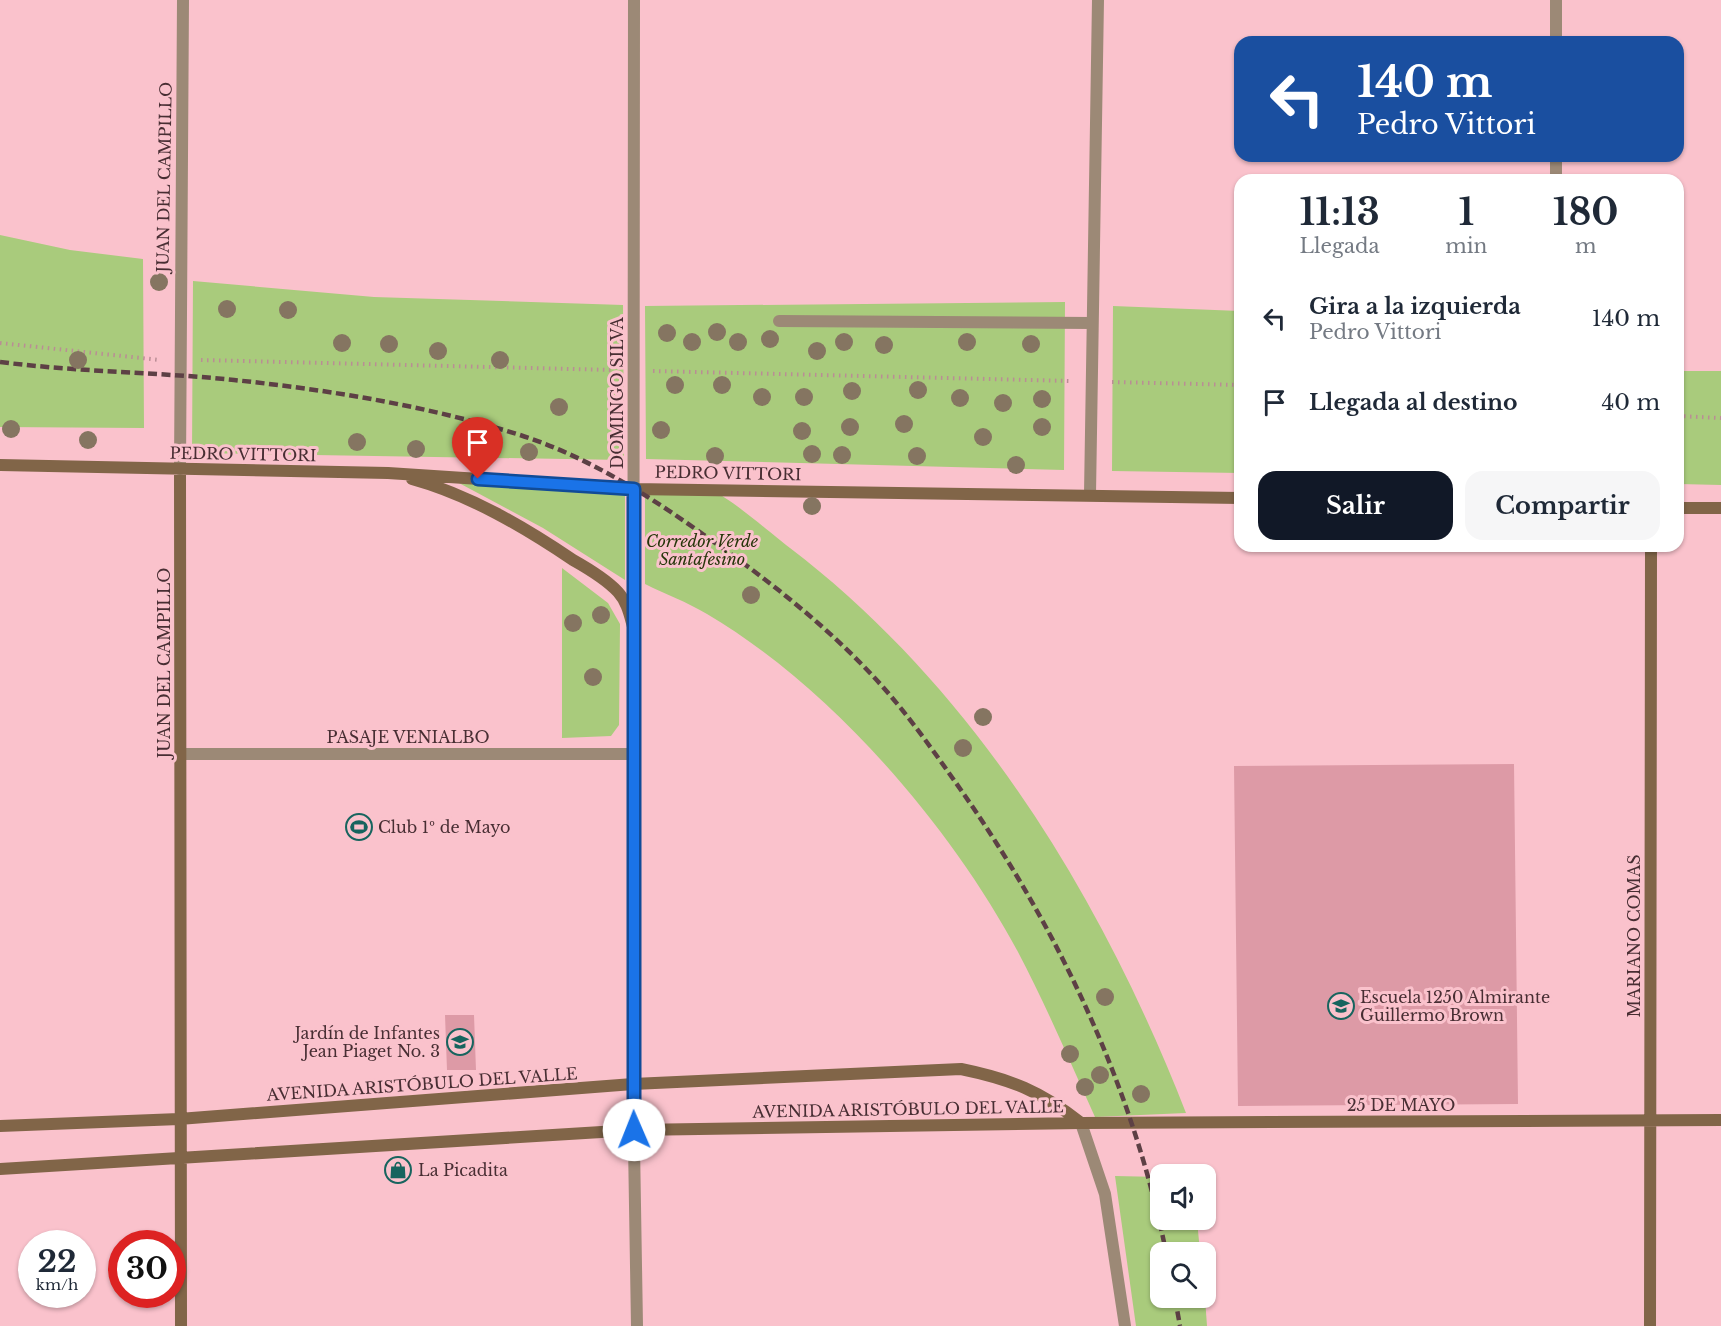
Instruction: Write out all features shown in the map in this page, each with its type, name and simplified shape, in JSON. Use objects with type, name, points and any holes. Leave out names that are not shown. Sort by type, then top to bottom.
[{"type":"street","name":"JUAN DEL CAMPILLO","points":[[182,1326],[179,1119],[183,0]]},
{"type":"street","name":"DOMINGO SILVA","points":[[634,0],[633,1084],[637,1326]]},
{"type":"street","points":[[1090,494],[1098,0]]},
{"type":"street","points":[[1556,0],[1556,36]]},
{"type":"street","points":[[779,321],[1092,323]]},
{"type":"street","name":"PEDRO VITTORI","points":[[0,465],[388,473],[634,489],[1234,498]]},
{"type":"street","points":[[388,473],[416,480],[465,499],[560,551],[620,593],[628,606],[634,630]]},
{"type":"street","points":[[1684,508],[1721,508]]},
{"type":"street","name":"MARIANO COMAS","points":[[1650,1326],[1651,552]]},
{"type":"street","name":"PASAJE VENIALBO","points":[[180,754],[635,754]]},
{"type":"street","name":"AVENIDA ARISTÓBULO DEL VALLE","points":[[0,1126],[179,1119],[633,1084],[961,1069],[1004,1078],[1035,1092],[1082,1123]]},
{"type":"street","name":"25 DE MAYO","points":[[1082,1123],[1721,1120]]},
{"type":"street","points":[[1082,1123],[1105,1194],[1125,1326]]},
{"type":"street","name":"AVENIDA ARISTÓBULO DEL VALLE","points":[[0,1169],[634,1130],[1082,1123]]},
{"type":"path","points":[[1684,416],[1721,418]]},
{"type":"green space","points":[[0,235],[70,250],[143,259],[144,428],[0,427]]},
{"type":"green space","points":[[193,281],[374,297],[623,305],[624,460],[192,453]]},
{"type":"green space","points":[[1065,302],[1064,470],[646,459],[645,306]]},
{"type":"green space","points":[[1113,306],[1234,311],[1234,473],[1112,471]]},
{"type":"green space","points":[[1684,371],[1721,371],[1721,485],[1684,484]]},
{"type":"green space","name":"Corredor Verde Santafesino","points":[[459,483],[625,487],[625,580],[543,528]]},
{"type":"green space","name":"Corredor Verde Santafesino","points":[[687,485],[703,487],[718,493],[750,516],[857,604],[918,666],[974,732],[1026,803],[1073,877],[1115,954],[1186,1113],[1095,1117],[1018,952],[958,856],[922,808],[842,720],[798,680],[753,644],[707,614],[645,584],[645,486]]},
{"type":"green space","points":[[562,568],[608,603],[620,624],[619,725],[611,736],[562,738]]},
{"type":"green space","points":[[1115,1176],[1150,1177],[1150,1230],[1198,1230],[1199,1242],[1150,1242],[1150,1308],[1206,1308],[1207,1326],[1136,1326]]},
{"type":"building","points":[[1514,764],[1518,1104],[1238,1106],[1234,766]]},
{"type":"building","name":"Jardín de Infantes Jean Piaget No. 3","points":[[445,1015],[474,1015],[476,1070],[447,1070]]},
{"type":"railway","points":[[0,362],[205,377],[342,394],[414,407],[520,435],[569,454],[639,491],[683,520],[770,584],[833,636],[895,701],[956,783],[1026,892],[1086,1007],[1111,1067],[1133,1127],[1164,1242]]},
{"type":"railway","points":[[1177,1308],[1180,1326]]},
{"type":"place","name":"Club 1º de Mayo","points":[[359,827]]},
{"type":"place","name":"Escuela 1250 Almirante Guillermo Brown","points":[[1341,1006]]},
{"type":"place","name":"Jardín de Infantes Jean Piaget No. 3","points":[[460,1042]]},
{"type":"place","name":"La Picadita","points":[[398,1170]]},
{"type":"route","points":[[478,479],[634,489],[634,1130]]}]
